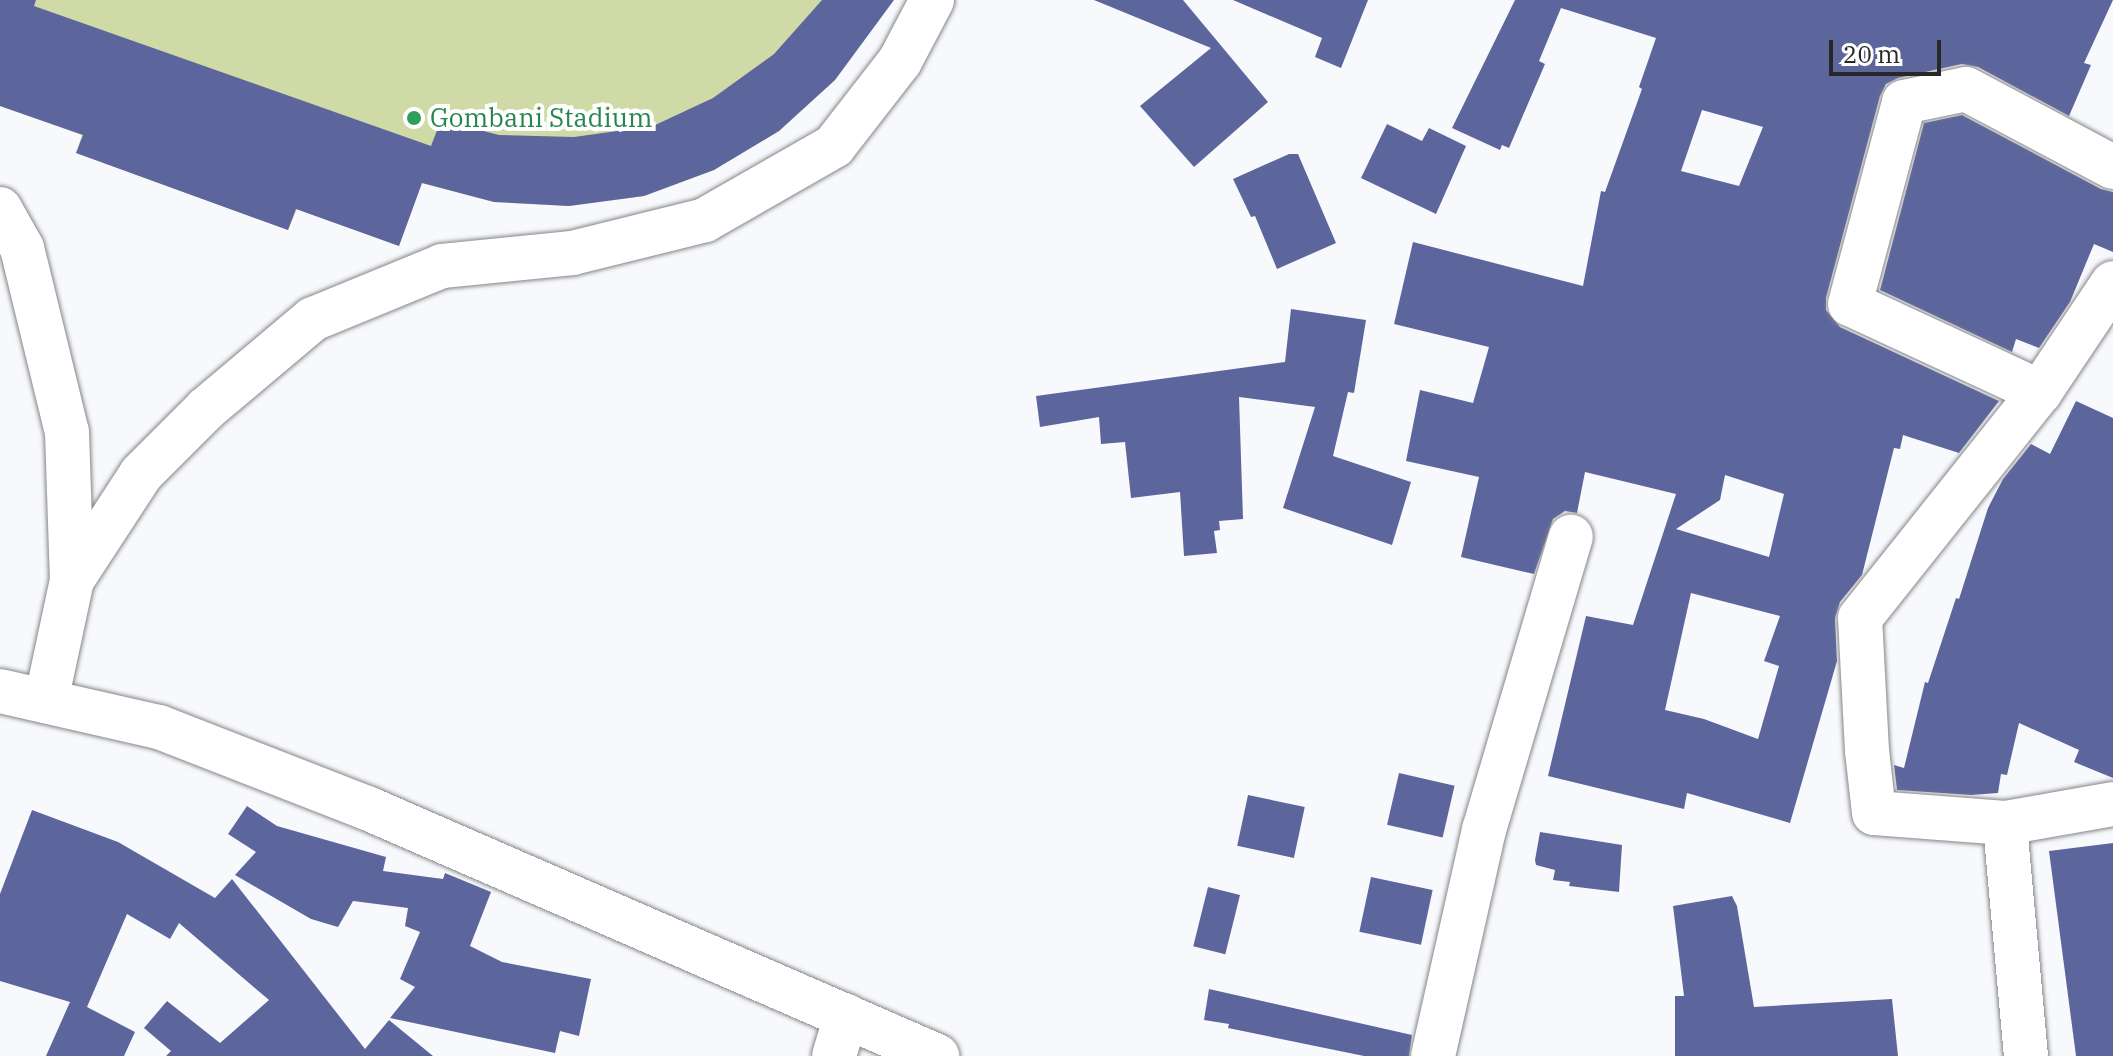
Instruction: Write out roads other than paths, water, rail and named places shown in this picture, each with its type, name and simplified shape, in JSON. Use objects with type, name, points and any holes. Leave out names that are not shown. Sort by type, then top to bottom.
[{"type":"street","points":[[72,580],[141,474],[206,409],[313,319],[442,266],[572,253],[705,220],[834,146],[900,61],[932,0]]},
{"type":"street","points":[[2040,392],[1850,304],[1904,102],[1966,89],[2113,167]]},
{"type":"street","points":[[0,209],[22,248],[67,432],[72,580],[46,701]]},
{"type":"street","points":[[2113,283],[2040,392],[1860,618],[1867,751],[1874,813],[2005,823],[2113,804]]},
{"type":"street","points":[[1433,1056],[1484,830],[1571,537]]},
{"type":"street","points":[[0,691],[159,727],[367,808],[840,1036],[937,1056]]},
{"type":"street","points":[[2005,823],[2026,1056]]},
{"type":"place","name":"Gombani Stadium","points":[[414,118]]}]
